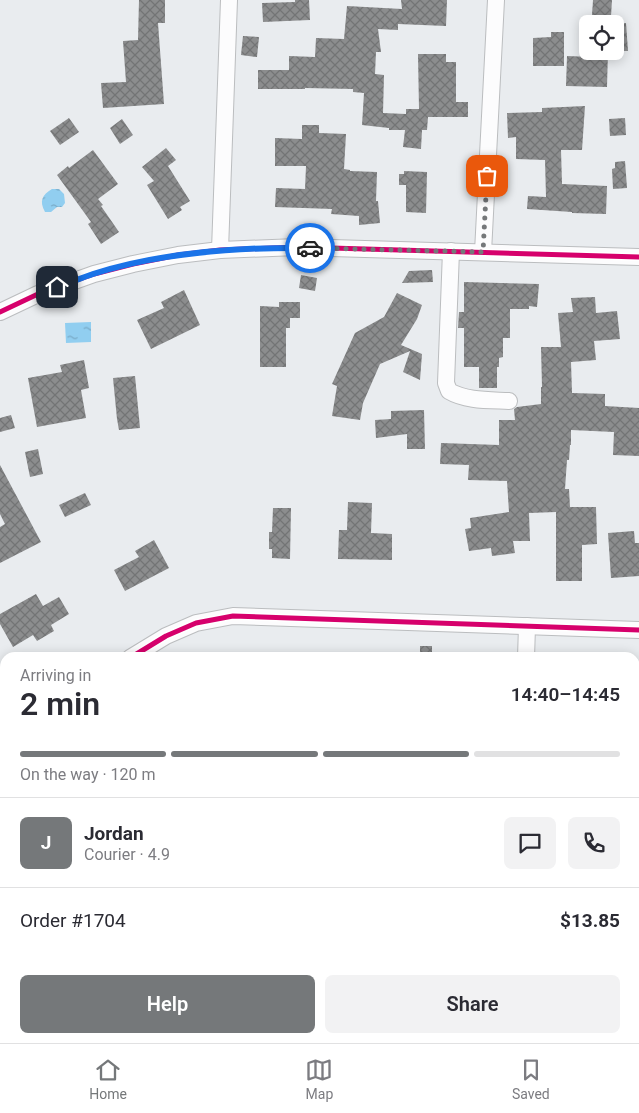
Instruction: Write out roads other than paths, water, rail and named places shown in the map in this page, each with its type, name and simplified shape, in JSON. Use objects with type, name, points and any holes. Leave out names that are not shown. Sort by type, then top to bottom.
[{"type":"street","points":[[220,250],[229,0]]},
{"type":"street","points":[[483,252],[496,0]]},
{"type":"street","points":[[0,312],[38,294],[94,274],[178,255],[220,250],[297,248],[639,257]]},
{"type":"street","points":[[451,251],[446,383],[448,391],[457,396],[509,401]]},
{"type":"street","points":[[140,652],[166,636],[196,623],[233,616],[639,630]]},
{"type":"street","points":[[526,652],[527,626]]},
{"type":"water","points":[[52,189],[59,189],[64,194],[65,203],[62,207],[57,207],[51,212],[45,212],[42,199]]},
{"type":"water","points":[[91,322],[91,342],[66,343],[65,323]]}]
